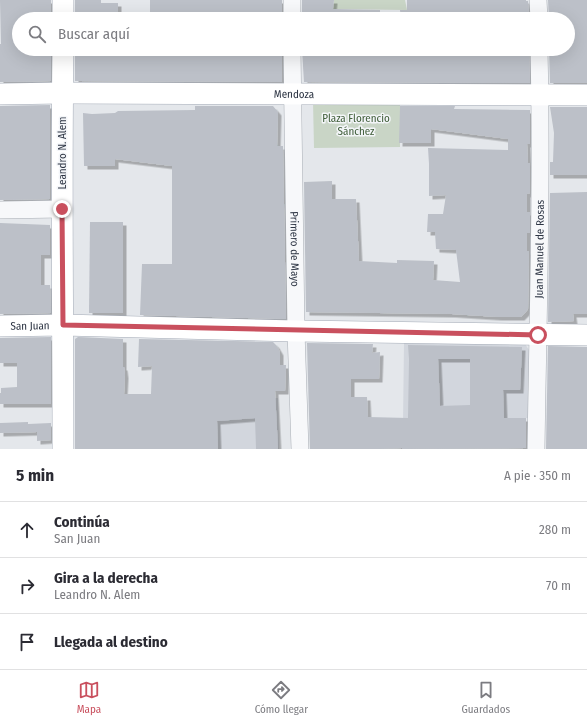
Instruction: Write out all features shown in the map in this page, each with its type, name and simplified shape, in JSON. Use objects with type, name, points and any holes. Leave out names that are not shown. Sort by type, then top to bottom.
[{"type":"main road","points":[[63,0],[63,12]]},
{"type":"main road","name":"Leandro N. Alem","points":[[63,56],[63,449]]},
{"type":"main road","name":"Mendoza","points":[[0,94],[587,95]]},
{"type":"main road","name":"San Juan","points":[[0,326],[63,325],[296,331],[587,335]]},
{"type":"street","points":[[292,0],[292,12]]},
{"type":"street","points":[[538,0],[539,12]]},
{"type":"street","name":"Primero de Mayo","points":[[292,56],[296,331],[300,449]]},
{"type":"street","name":"Juan Manuel de Rosas","points":[[536,449],[539,56]]},
{"type":"street","points":[[0,210],[62,209]]},
{"type":"shaded area","points":[[404,343],[525,344],[529,350],[529,418],[465,418],[403,424]]},
{"type":"shaded area","points":[[195,397],[278,398],[279,449],[195,449]]},
{"type":"green space","points":[[334,0],[405,0],[407,10],[333,9]]},
{"type":"green space","name":"Plaza Florencio Sánchez","points":[[313,101],[400,102],[400,147],[314,148]]},
{"type":"building","points":[[0,0],[51,0],[51,12],[12,12],[12,56],[51,56],[51,81],[0,82]]},
{"type":"building","points":[[75,0],[101,0],[101,3],[118,3],[118,12],[75,12]]},
{"type":"building","points":[[150,0],[282,0],[282,12],[150,12]]},
{"type":"building","points":[[302,0],[334,0],[333,9],[380,10],[380,12],[302,12]]},
{"type":"building","points":[[407,0],[526,0],[528,1],[529,12],[400,12],[400,10],[407,10]]},
{"type":"building","points":[[548,0],[587,0],[587,83],[550,83],[549,56],[575,56],[575,12],[549,12]]},
{"type":"building","points":[[75,56],[282,56],[282,82],[75,81]]},
{"type":"building","points":[[302,56],[529,56],[530,83],[304,82]]},
{"type":"building","points":[[50,105],[50,199],[0,200],[0,106]]},
{"type":"building","points":[[195,106],[273,106],[278,112],[277,146],[283,146],[286,319],[140,315],[142,264],[172,264],[172,166],[115,159],[115,166],[84,166],[83,113],[92,114],[115,113],[118,111],[195,110]]},
{"type":"building","points":[[400,106],[455,106],[454,109],[530,110],[530,144],[527,144],[528,163],[530,163],[530,193],[527,194],[527,212],[530,212],[530,233],[527,233],[527,251],[529,251],[528,309],[521,317],[452,314],[306,312],[304,182],[332,181],[332,199],[356,199],[359,261],[397,263],[397,260],[434,261],[433,280],[460,282],[456,250],[436,249],[435,232],[427,232],[428,214],[443,214],[446,195],[429,196],[428,148],[508,150],[508,139],[431,129],[431,143],[399,143]]},
{"type":"building","points":[[550,107],[587,107],[587,175],[550,175],[550,162],[553,162],[554,133]]},
{"type":"building","points":[[587,192],[587,314],[573,314],[574,321],[548,322],[550,193]]},
{"type":"building","points":[[90,222],[123,222],[123,313],[89,313]]},
{"type":"building","points":[[0,223],[50,225],[50,255],[41,255],[41,285],[50,285],[51,313],[0,314]]},
{"type":"building","points":[[51,337],[51,404],[0,404],[1,388],[17,387],[17,363],[0,363],[0,338]]},
{"type":"building","points":[[78,337],[123,339],[123,367],[125,375],[124,394],[151,394],[152,366],[138,367],[139,339],[273,342],[280,352],[280,365],[286,365],[285,391],[275,391],[278,449],[256,449],[255,418],[217,421],[218,449],[75,449],[75,339]]},
{"type":"building","points":[[307,343],[373,344],[372,353],[380,352],[379,379],[351,379],[351,397],[367,397],[368,417],[408,418],[408,345],[522,347],[520,390],[503,390],[504,418],[526,418],[526,448],[310,449]],"holes":[[[438,359],[470,359],[470,405],[440,406]]]},
{"type":"building","points":[[548,346],[587,347],[587,449],[546,449]]},
{"type":"building","points":[[28,422],[28,424],[51,423],[51,440],[37,441],[37,432],[0,433],[0,423]]},
{"type":"route","points":[[62,209],[63,325],[538,335]]}]
